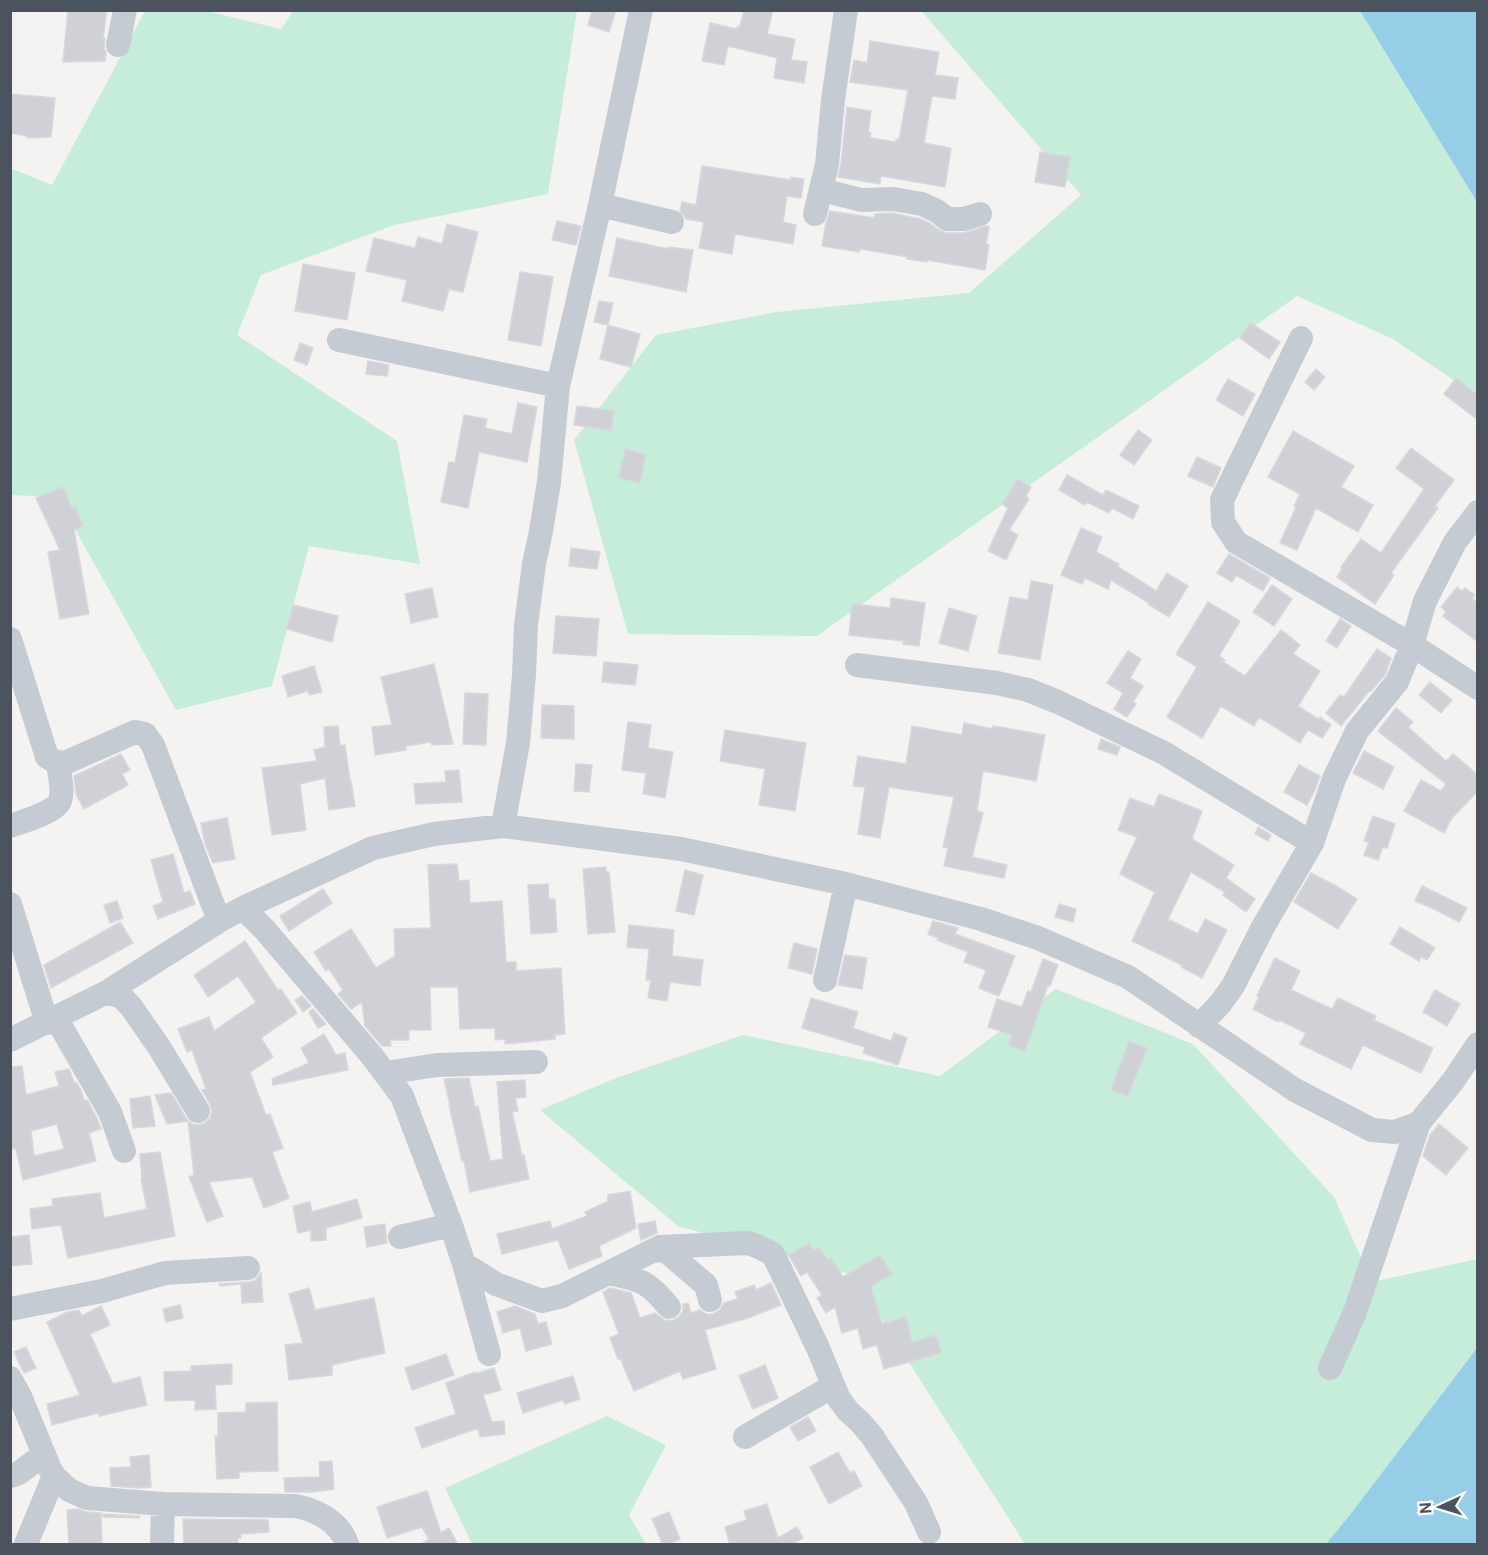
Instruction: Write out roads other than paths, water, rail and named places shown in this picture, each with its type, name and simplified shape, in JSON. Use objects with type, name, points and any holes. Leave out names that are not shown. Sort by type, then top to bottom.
[{"type":"street","points":[[118,45],[125,10]]},
{"type":"street","points":[[503,826],[518,743],[526,625],[549,482],[558,386],[600,205],[641,10]]},
{"type":"street","points":[[815,214],[827,164],[832,100],[846,10]]},
{"type":"street","points":[[822,190],[861,200],[892,199],[922,204],[947,219],[964,219],[980,214]]},
{"type":"street","points":[[600,205],[672,222]]},
{"type":"street","points":[[1301,338],[1222,500],[1223,522],[1236,542],[1412,645],[1478,688]]},
{"type":"street","points":[[339,340],[558,386]]},
{"type":"street","points":[[1199,1026],[1233,986],[1263,927],[1312,843],[1334,779],[1357,731],[1397,682],[1412,645],[1425,601],[1455,542],[1478,512]]},
{"type":"street","points":[[10,639],[18,686],[47,757],[58,763],[67,762],[135,732],[145,735],[153,744],[219,921]]},
{"type":"street","points":[[857,665],[997,683],[1028,690],[1164,753],[1312,843]]},
{"type":"street","points":[[10,826],[53,809],[60,802],[62,790],[58,763]]},
{"type":"street","points":[[10,1040],[108,992],[243,908],[373,848],[434,834],[503,826],[681,849],[846,884],[981,919],[1038,938],[1128,977],[1295,1090],[1372,1130],[1395,1132],[1419,1123]]},
{"type":"street","points":[[825,980],[846,884]]},
{"type":"street","points":[[10,904],[51,1021],[110,1112],[124,1151]]},
{"type":"street","points":[[243,908],[265,930],[402,1096],[452,1225],[489,1354]]},
{"type":"street","points":[[108,992],[122,997],[132,1008],[198,1111]]},
{"type":"street","points":[[1330,1368],[1355,1312],[1419,1123],[1478,1044]]},
{"type":"street","points":[[385,1073],[437,1065],[536,1062]]},
{"type":"street","points":[[400,1237],[452,1225]]},
{"type":"street","points":[[464,1264],[496,1284],[542,1301],[562,1296],[653,1250],[670,1246],[746,1243],[772,1254],[818,1348],[839,1399],[872,1436],[916,1503],[929,1532]]},
{"type":"street","points":[[653,1250],[666,1251],[706,1285],[710,1300]]},
{"type":"street","points":[[10,1309],[102,1291],[165,1273],[248,1268]]},
{"type":"street","points":[[609,1273],[642,1281],[669,1307]]},
{"type":"street","points":[[10,1378],[54,1476],[69,1490],[87,1498],[163,1504],[308,1508],[333,1523],[346,1540],[347,1545]]},
{"type":"street","points":[[745,1437],[833,1386]]},
{"type":"street","points":[[10,1476],[19,1473],[44,1454]]},
{"type":"street","points":[[26,1545],[54,1476]]},
{"type":"street","points":[[162,1545],[163,1504]]},
{"type":"water","points":[[1360,11],[1477,11],[1477,202]]},
{"type":"water","points":[[1477,1348],[1477,1544],[1326,1544],[1350,1515]]}]
